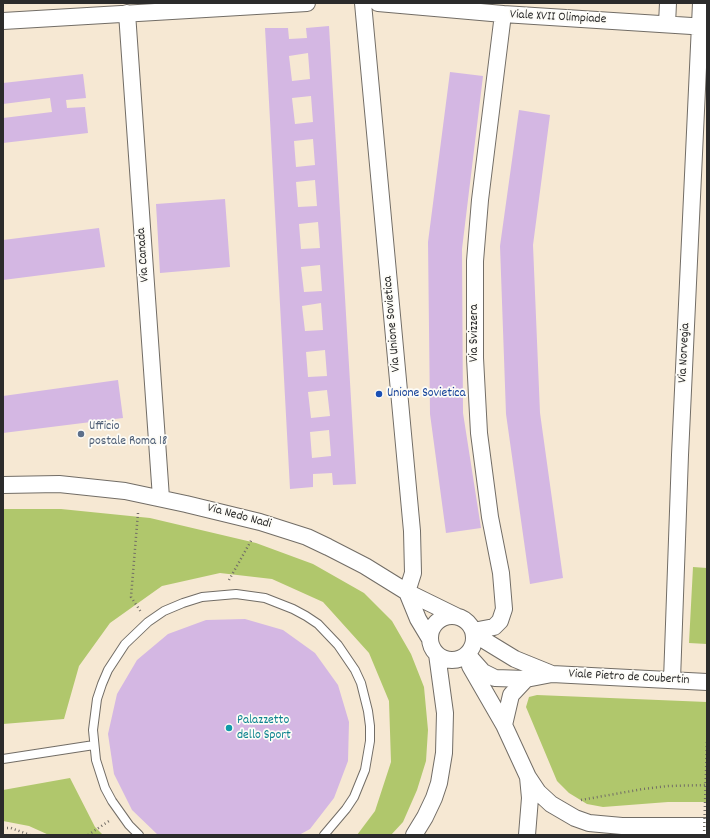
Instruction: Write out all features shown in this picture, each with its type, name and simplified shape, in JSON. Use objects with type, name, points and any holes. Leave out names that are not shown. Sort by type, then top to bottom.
[{"type":"street","points":[[3,21],[307,3]]},
{"type":"street","name":"Via Unione Sovietica","points":[[364,3],[412,532],[413,573],[407,592]]},
{"type":"street","name":"Viale XVII Olimpiade","points":[[378,3],[503,14],[703,27]]},
{"type":"street","points":[[667,24],[668,3]]},
{"type":"street","name":"Via Norvegia","points":[[672,680],[680,447],[703,27],[701,3]]},
{"type":"street","name":"Via Canada","points":[[127,13],[162,498]]},
{"type":"street","name":"Via Svizzera","points":[[474,633],[494,627],[500,622],[504,609],[501,573],[490,517],[479,433],[475,358],[475,283],[480,200],[503,14]]},
{"type":"street","name":"Via Nedo Nadi","points":[[3,485],[72,485],[162,498],[260,522],[307,537],[365,566],[407,592],[467,621],[474,633],[515,658],[552,674]]},
{"type":"street","points":[[407,592],[418,619],[430,639],[433,650],[437,654],[450,660],[458,659],[466,655],[473,644],[474,633]]},
{"type":"street","points":[[430,639],[431,631],[438,620],[443,617],[456,616]]},
{"type":"street","points":[[414,835],[434,798],[439,783],[444,753],[444,713],[437,654]]},
{"type":"street","points":[[466,655],[483,672],[491,676],[526,679],[552,674]]},
{"type":"street","points":[[466,655],[504,725],[528,777],[538,792],[551,804],[599,830],[657,831],[707,826]]},
{"type":"street","name":"Viale Pietro de Coubertin","points":[[552,674],[707,682]]},
{"type":"street","points":[[504,725],[511,695],[526,679]]},
{"type":"street","points":[[527,835],[530,798],[528,777]]},
{"type":"lane","points":[[139,835],[120,814],[105,788],[96,760],[94,745],[94,714],[102,684],[108,670],[125,644],[148,622],[164,611],[202,597],[236,594],[265,598],[306,616],[323,629],[338,645],[355,670],[361,683],[367,704],[370,726],[370,741],[365,770],[354,797],[324,835]]},
{"type":"lane","points":[[3,759],[94,745]]},
{"type":"path","points":[[138,513],[131,597],[148,622]]},
{"type":"path","points":[[221,595],[252,539]]},
{"type":"path","points":[[704,835],[707,739]]},
{"type":"path","points":[[578,802],[591,797],[643,789],[668,786],[707,785]]},
{"type":"path","points":[[88,835],[120,814]]},
{"type":"path","points":[[3,828],[11,828],[30,835]]},
{"type":"green space","points":[[3,509],[61,509],[150,518],[256,543],[313,564],[364,593],[392,621],[411,654],[424,687],[428,730],[426,761],[417,790],[403,822],[391,835],[357,835],[375,811],[391,762],[389,701],[369,653],[323,602],[272,579],[220,573],[162,586],[110,623],[79,666],[64,719],[3,724]]},
{"type":"green space","points":[[693,567],[707,568],[707,644],[689,643]]},
{"type":"green space","points":[[537,695],[707,702],[707,802],[668,802],[603,807],[587,804],[569,793],[557,781],[526,707],[529,697]]},
{"type":"green space","points":[[70,778],[95,827],[103,835],[49,835],[29,826],[3,821],[3,790]]},
{"type":"building","points":[[329,26],[356,484],[333,485],[332,473],[313,474],[313,487],[290,489],[265,28],[288,28],[289,39],[307,38],[306,28]],"holes":[[[308,53],[310,79],[292,81],[289,56]],[[311,96],[313,122],[295,124],[292,98]],[[313,139],[315,165],[296,167],[294,141]],[[315,180],[317,206],[298,207],[296,182]],[[318,222],[320,248],[301,249],[299,224]],[[320,265],[322,291],[304,292],[301,267]],[[321,303],[323,330],[305,331],[302,306]],[[325,350],[327,376],[308,377],[306,352]],[[327,390],[330,416],[311,418],[308,392]],[[329,430],[331,456],[312,458],[310,432]]]},
{"type":"building","points":[[450,72],[483,76],[462,249],[463,413],[481,528],[446,533],[430,414],[428,242]]},
{"type":"building","points":[[83,74],[86,98],[66,100],[67,108],[85,107],[88,133],[3,143],[3,118],[52,112],[50,98],[3,104],[3,83]]},
{"type":"building","points":[[519,110],[550,115],[533,245],[540,413],[563,578],[530,584],[506,414],[500,246]]},
{"type":"building","points":[[225,199],[230,267],[160,273],[156,204]]},
{"type":"building","points":[[99,228],[105,267],[3,280],[3,240]]},
{"type":"building","points":[[118,380],[123,418],[3,433],[3,396]]},
{"type":"building","name":"Palazzetto dello Sport","points":[[245,619],[283,630],[315,653],[338,685],[349,722],[348,761],[334,798],[310,829],[299,835],[158,835],[132,810],[114,774],[108,734],[117,694],[137,660],[168,634],[206,620]]},
{"type":"place","name":"Unione Sovietica","points":[[379,394]]},
{"type":"place","name":"Ufficio postale Roma 18","points":[[81,434]]},
{"type":"place","name":"Palazzetto dello Sport","points":[[229,728]]}]
